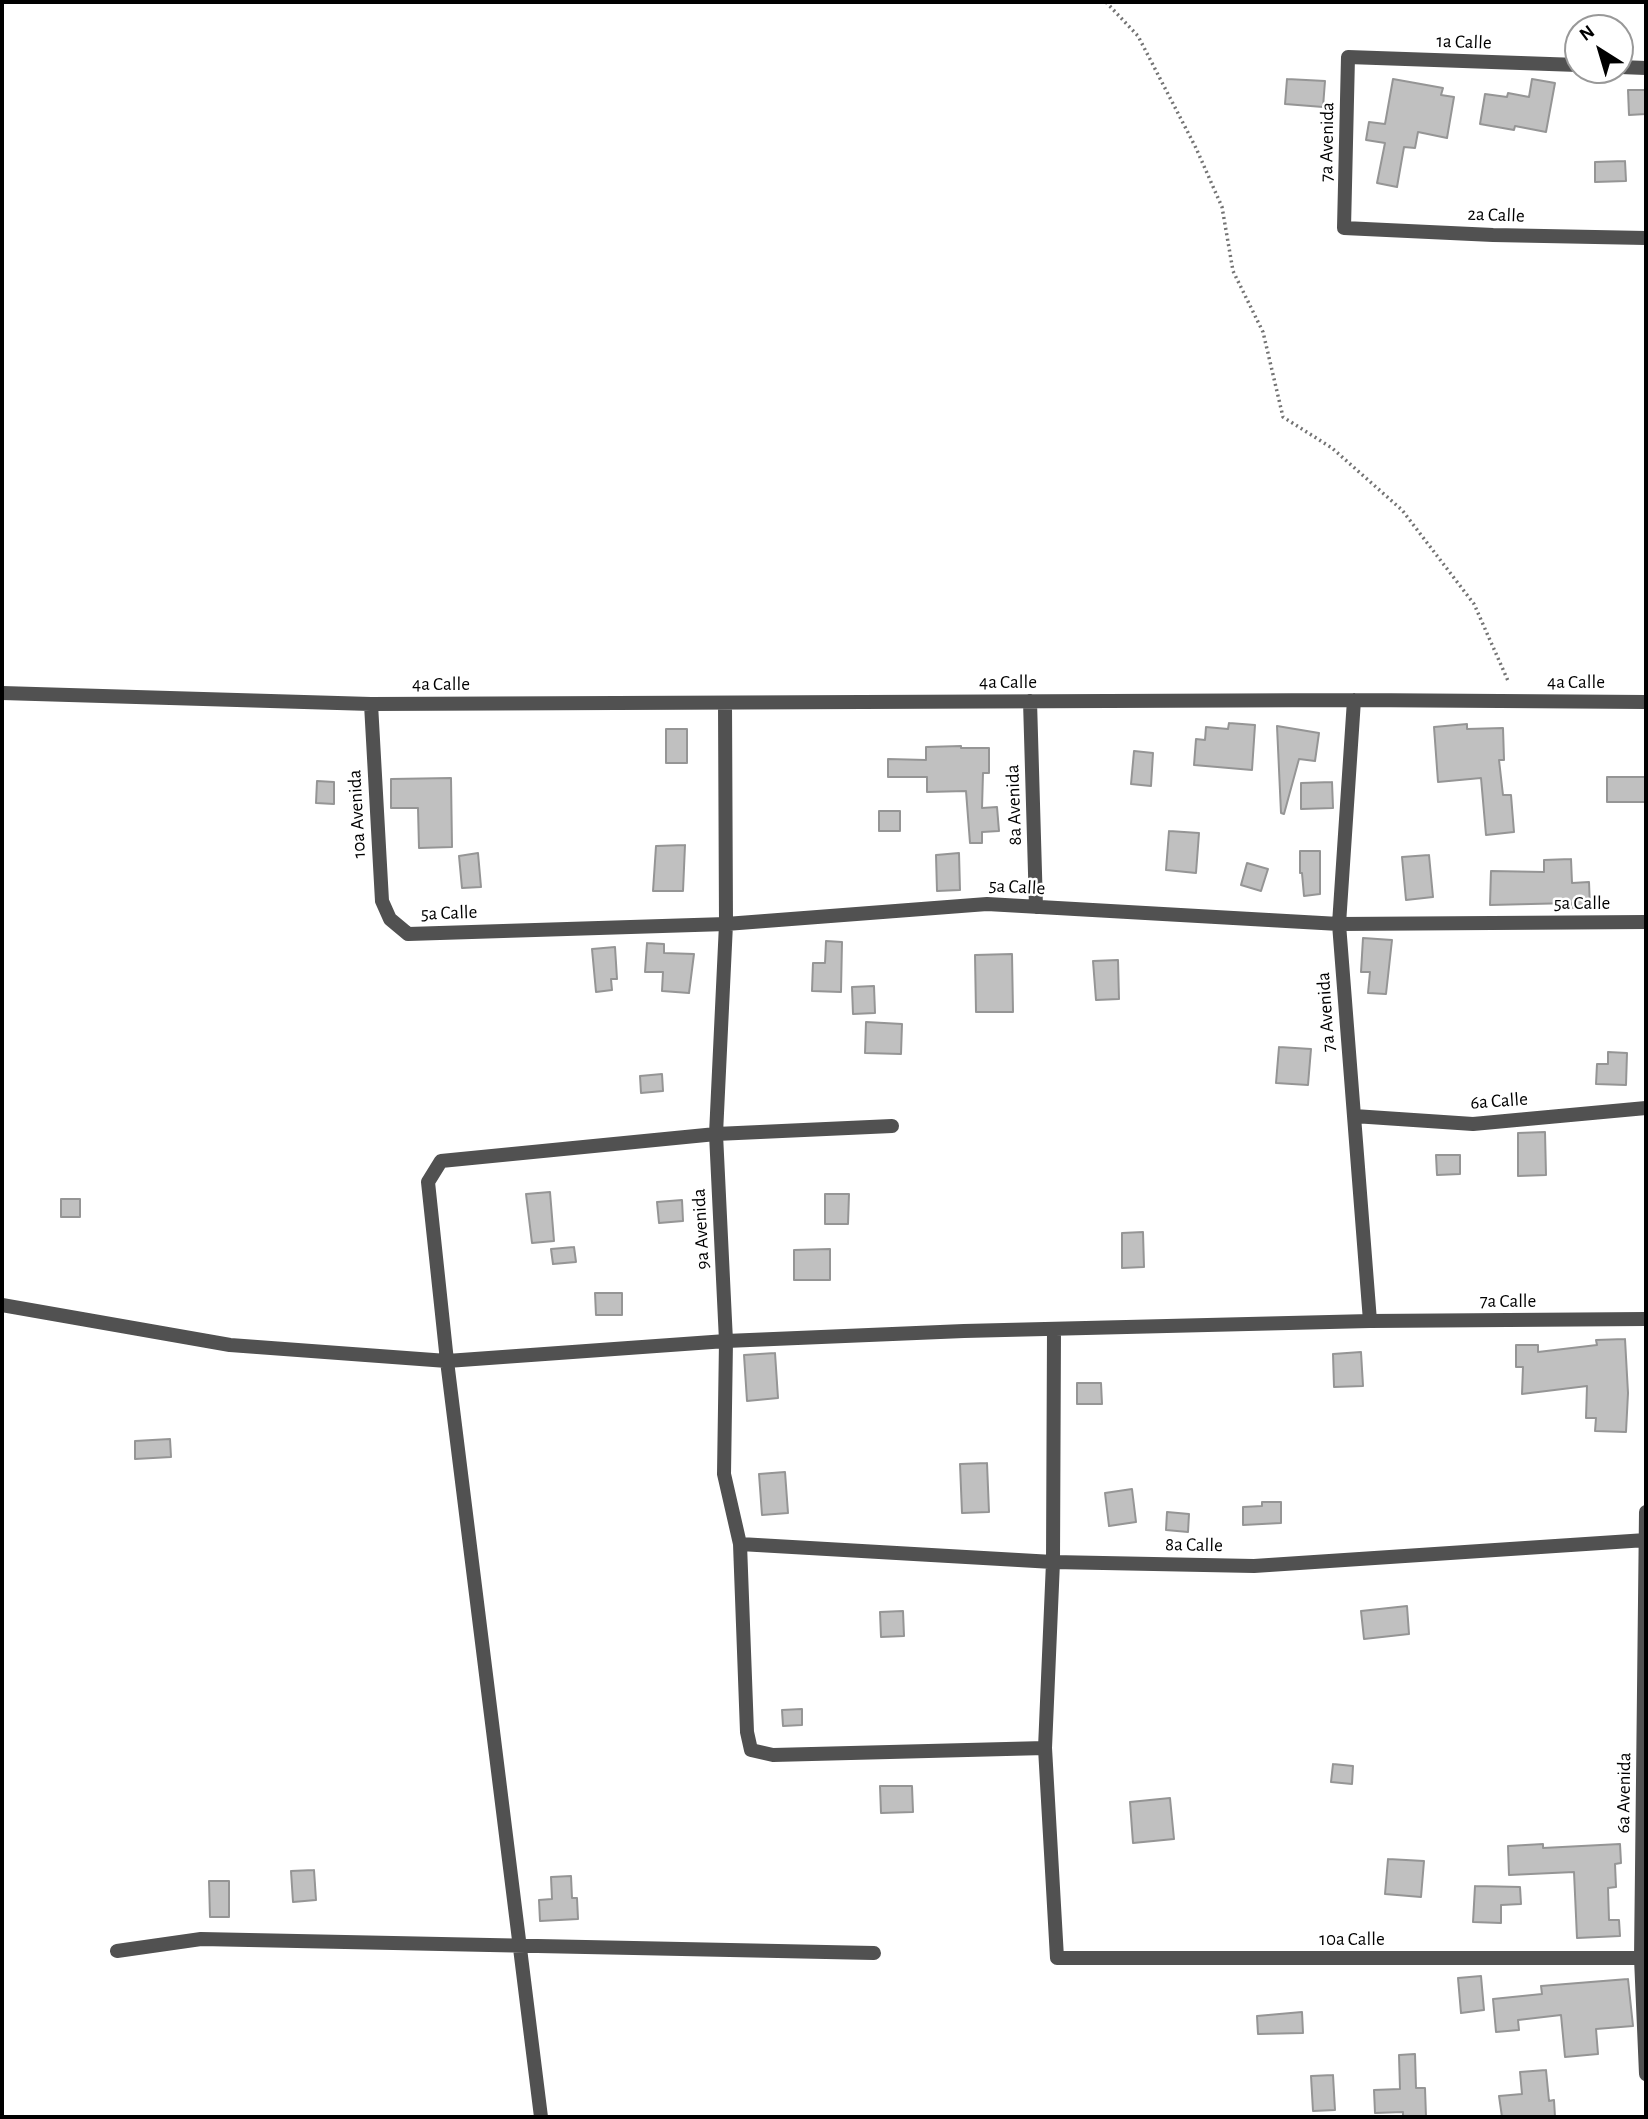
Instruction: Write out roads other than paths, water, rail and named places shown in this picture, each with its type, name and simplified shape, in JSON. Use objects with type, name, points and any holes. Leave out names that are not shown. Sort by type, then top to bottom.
[{"type":"street","name":"1a Calle","points":[[1348,57],[1564,65]]},
{"type":"street","name":"7a Avenida","points":[[1344,228],[1348,57]]},
{"type":"street","name":"2a Calle","points":[[1344,228],[1646,238]]},
{"type":"street","name":"4a Calle","points":[[2,693],[371,704],[1354,700],[1646,702]]},
{"type":"street","name":"7a Avenida","points":[[1354,700],[1339,925],[1370,1321]]},
{"type":"street","name":"8a Avenida","points":[[1030,701],[1036,907]]},
{"type":"street","name":"9a Avenida","points":[[725,703],[726,924],[716,1134],[726,1341],[724,1474],[740,1544],[747,1732],[751,1750],[773,1755],[1045,1748]]},
{"type":"street","name":"10a Avenida","points":[[371,704],[382,901],[390,919]]},
{"type":"street","name":"5a Calle","points":[[390,919],[408,934],[726,924],[987,904],[1339,925],[1646,922]]},
{"type":"street","name":"6a Calle","points":[[1354,1116],[1473,1124],[1646,1108]]},
{"type":"street","points":[[541,2117],[447,1362],[428,1182],[441,1161],[716,1134],[892,1126]]},
{"type":"street","name":"7a Calle","points":[[2,1306],[230,1345],[447,1362],[726,1341],[1054,1329],[1370,1321],[1646,1319]]},
{"type":"street","points":[[1045,1748],[1053,1562],[1054,1329]]},
{"type":"street","name":"6a Avenida","points":[[1646,1512],[1646,2074]]},
{"type":"street","name":"8a Calle","points":[[740,1544],[1053,1562],[1254,1566],[1645,1539]]},
{"type":"street","name":"10a Calle","points":[[1045,1748],[1058,1958],[1644,1958]]},
{"type":"street","points":[[117,1951],[201,1940],[874,1953]]}]
